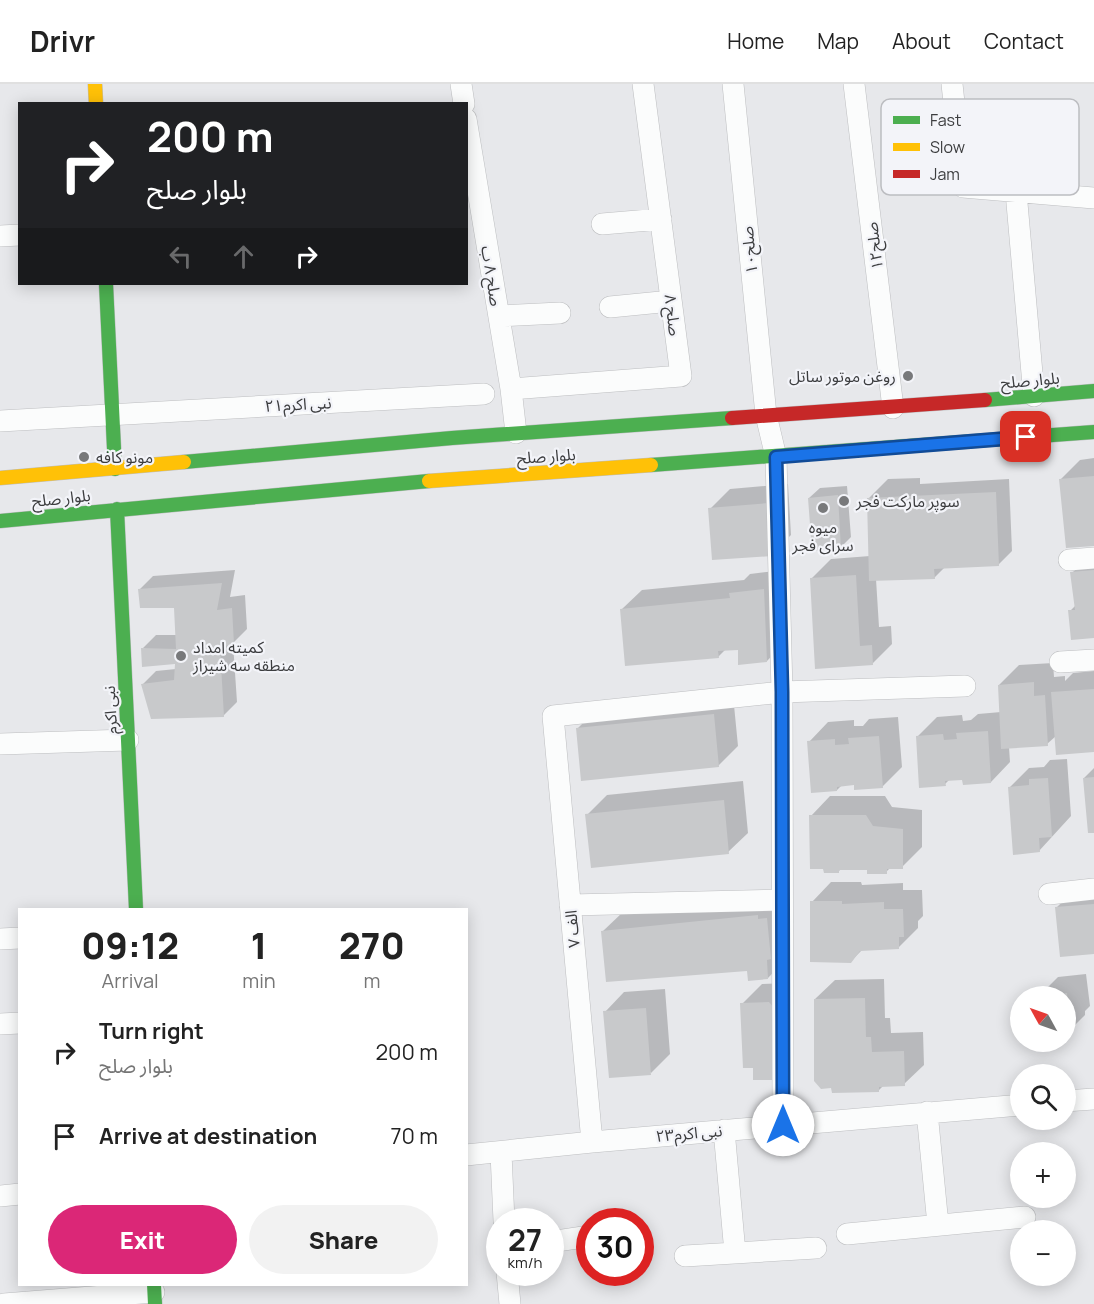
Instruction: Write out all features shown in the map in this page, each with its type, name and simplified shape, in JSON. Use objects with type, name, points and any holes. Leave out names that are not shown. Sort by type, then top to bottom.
[{"type":"main road","points":[[95,84],[96,102]]},
{"type":"main road","points":[[106,285],[116,469]]},
{"type":"main road","name":"بلوار صلح","points":[[0,478],[361,445],[766,415],[893,408],[1094,390]]},
{"type":"main road","name":"بلوار صلح","points":[[0,521],[408,482],[776,457],[1094,432]]},
{"type":"main road","name":"نبی اکرم","points":[[117,509],[136,908]]},
{"type":"street","points":[[461,84],[464,102]]},
{"type":"street","name":"۸ صلح","points":[[511,389],[681,376],[643,84]]},
{"type":"street","name":"صلح۱۰","points":[[733,84],[766,415],[776,457],[782,692],[783,1125]]},
{"type":"street","name":"صلح۱۲","points":[[854,84],[893,408]]},
{"type":"street","points":[[952,84],[954,99]]},
{"type":"street","name":"صلح ۸ ب","points":[[468,131],[511,389],[516,433]]},
{"type":"street","points":[[1016,195],[1034,396]]},
{"type":"street","points":[[1055,195],[1094,198]]},
{"type":"street","points":[[602,224],[661,219]]},
{"type":"street","points":[[0,236],[18,235]]},
{"type":"street","points":[[610,307],[671,302]]},
{"type":"street","points":[[499,316],[560,313]]},
{"type":"street","name":"نبی اکرم۲۱","points":[[0,421],[484,394]]},
{"type":"street","points":[[1069,560],[1094,558]]},
{"type":"street","points":[[1060,662],[1094,660]]},
{"type":"street","points":[[782,692],[966,686]]},
{"type":"street","name":"۷ الف","points":[[592,1142],[553,716],[782,692]]},
{"type":"street","points":[[0,744],[128,740]]},
{"type":"street","points":[[1049,894],[1094,889]]},
{"type":"street","points":[[570,905],[781,900]]},
{"type":"street","points":[[0,939],[18,938]]},
{"type":"street","points":[[0,1024],[18,1023]]},
{"type":"street","points":[[1076,1100],[1094,1099]]},
{"type":"street","name":"نبی اکرم۲۳","points":[[468,1155],[1010,1106]]},
{"type":"street","points":[[927,1112],[938,1225]]},
{"type":"street","points":[[724,1130],[735,1252]]},
{"type":"street","points":[[501,1152],[503,1208]]},
{"type":"street","points":[[0,1196],[18,1194]]},
{"type":"street","points":[[846,1234],[1025,1217]]},
{"type":"street","points":[[685,1256],[816,1248]]},
{"type":"street","points":[[508,1286],[510,1304]]},
{"type":"street","points":[[4,1304],[154,1293]]},
{"type":"building","points":[[1094,476],[1094,546],[1066,548],[1059,479]]},
{"type":"building","points":[[996,492],[999,566],[934,569],[935,579],[869,581],[867,498]]},
{"type":"building","points":[[838,495],[841,549],[812,551],[808,498]]},
{"type":"building","points":[[769,503],[772,556],[712,560],[708,508]]},
{"type":"building","points":[[1094,570],[1094,638],[1071,640],[1068,610],[1075,610],[1070,572]]},
{"type":"building","points":[[856,575],[860,646],[872,645],[873,665],[815,669],[810,578]]},
{"type":"building","name":"کمیته امداد منطقه سه شیراز","points":[[222,583],[217,610],[232,608],[234,644],[220,647],[224,717],[151,719],[141,684],[174,680],[175,664],[142,667],[141,648],[176,649],[174,608],[140,608],[138,589]]},
{"type":"building","points":[[764,589],[767,662],[738,665],[738,650],[718,651],[719,658],[625,666],[620,609],[730,598],[729,593]]},
{"type":"building","points":[[1034,682],[1034,696],[1045,695],[1048,746],[1001,749],[998,685]]},
{"type":"building","points":[[1094,689],[1094,752],[1056,755],[1051,692]]},
{"type":"building","points":[[714,714],[719,767],[581,781],[576,728]]},
{"type":"building","points":[[988,731],[991,783],[963,785],[962,780],[945,781],[946,786],[919,788],[916,736],[943,734],[944,740],[957,739],[956,733]]},
{"type":"building","points":[[879,736],[883,788],[854,790],[854,785],[837,787],[837,791],[811,793],[807,741],[835,739],[835,745],[849,744],[848,738]]},
{"type":"building","points":[[1094,777],[1094,833],[1088,833],[1083,778]]},
{"type":"building","points":[[1048,778],[1052,837],[1039,838],[1040,852],[1013,855],[1008,787],[1029,785],[1029,779]]},
{"type":"building","points":[[724,800],[729,854],[591,868],[585,814]]},
{"type":"building","points":[[809,815],[866,815],[873,826],[903,829],[903,869],[887,869],[887,874],[867,874],[867,870],[839,870],[839,873],[824,873],[823,869],[810,869]]},
{"type":"building","points":[[810,901],[842,901],[842,904],[884,902],[884,909],[903,909],[904,937],[899,937],[899,949],[860,951],[851,963],[810,962]]},
{"type":"building","points":[[1094,904],[1094,954],[1060,957],[1055,907]]},
{"type":"building","points":[[758,915],[758,919],[767,918],[771,959],[767,960],[768,979],[748,981],[747,971],[606,982],[601,931]]},
{"type":"building","points":[[865,998],[866,1037],[871,1037],[872,1052],[904,1051],[905,1086],[879,1087],[879,1092],[832,1093],[831,1088],[821,1089],[814,1081],[814,999]]},
{"type":"building","points":[[769,1002],[774,1008],[772,1080],[753,1080],[753,1068],[743,1068],[740,1003]]},
{"type":"building","points":[[646,1008],[651,1075],[609,1078],[603,1011]]},
{"type":"traffic: fast","points":[[106,285],[115,469]]},
{"type":"traffic: fast","points":[[985,400],[1094,391]]},
{"type":"traffic: fast","points":[[184,462],[452,438],[732,418]]},
{"type":"traffic: fast","points":[[651,465],[1094,432]]},
{"type":"traffic: fast","points":[[0,521],[429,481]]},
{"type":"traffic: fast","points":[[117,509],[136,908]]},
{"type":"traffic: fast","points":[[154,1286],[155,1304]]},
{"type":"traffic: slow","points":[[95,84],[96,102]]},
{"type":"traffic: slow","points":[[0,478],[184,462]]},
{"type":"traffic: slow","points":[[429,481],[651,465]]},
{"type":"traffic: jam","points":[[732,418],[985,400]]},
{"type":"place","name":"روغن موتور ساتل","points":[[908,376]]},
{"type":"place","name":"مونو کافه","points":[[84,457]]},
{"type":"place","name":"سوپر مارکت فجر","points":[[844,501]]},
{"type":"place","name":"میوه سرای فجر","points":[[823,508]]},
{"type":"place","name":"کمیته امداد منطقه سه شیراز","points":[[181,656]]},
{"type":"route","points":[[783,1125],[782,692],[776,457],[1026,437]]}]
